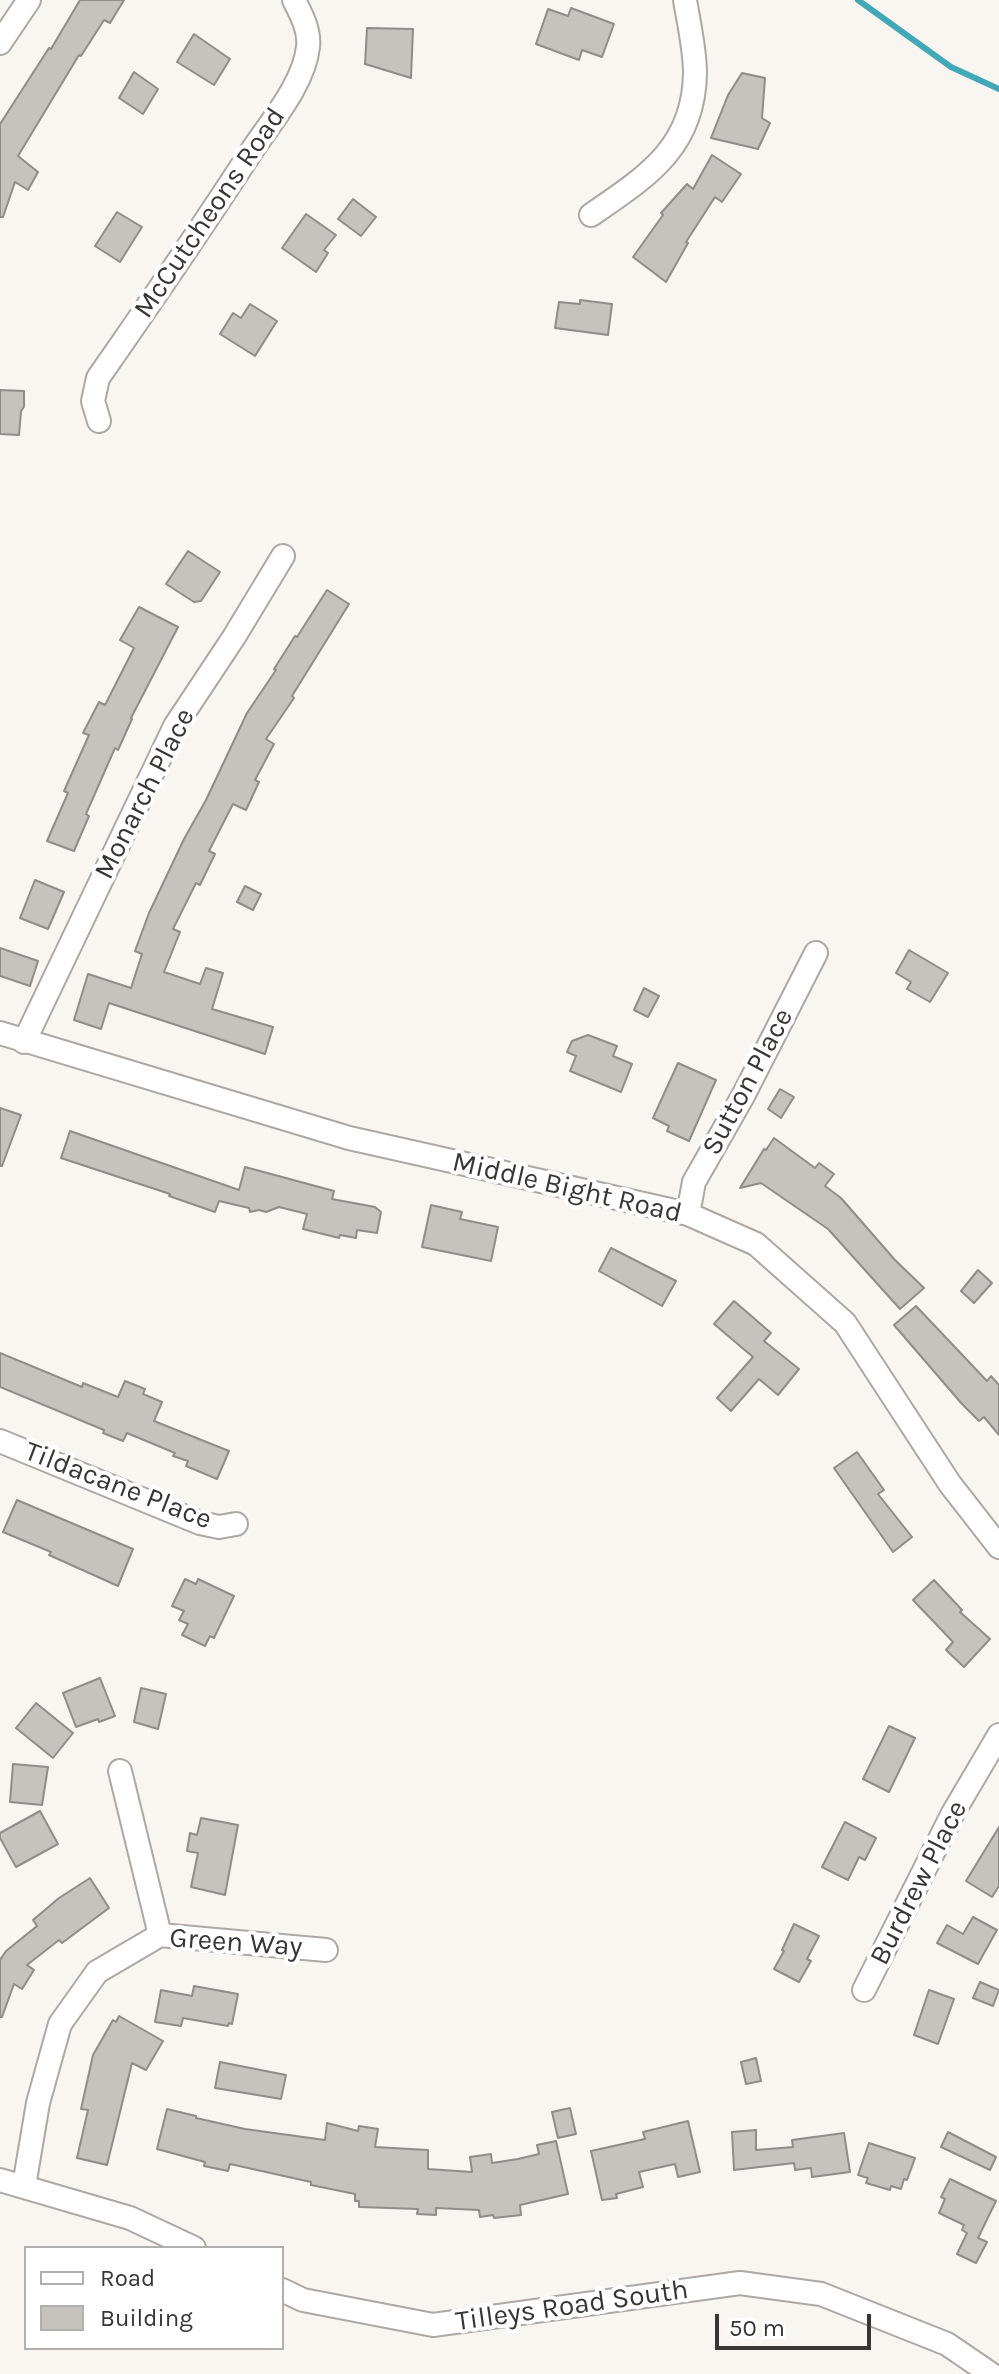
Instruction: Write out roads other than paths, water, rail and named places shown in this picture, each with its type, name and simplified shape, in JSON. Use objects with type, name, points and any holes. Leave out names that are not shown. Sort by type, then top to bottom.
[{"type":"street","points":[[0,43],[29,0]]},
{"type":"street","name":"McCutcheons Road","points":[[99,421],[93,401],[98,378],[217,204],[302,69],[308,45],[305,22],[294,0]]},
{"type":"street","points":[[591,215],[642,180],[669,153],[684,128],[692,101],[695,72],[685,0]]},
{"type":"street","name":"Monarch Place","points":[[24,1042],[175,726],[283,556]]},
{"type":"street","name":"Sutton Place","points":[[688,1214],[694,1182],[743,1096],[816,953]]},
{"type":"street","name":"Middle Bight Road","points":[[0,1033],[349,1138],[688,1214],[756,1244],[845,1323],[950,1484],[999,1547]]},
{"type":"street","name":"Tildacane Place","points":[[0,1441],[200,1523],[219,1527],[236,1524]]},
{"type":"street","name":"Burdrew Place","points":[[864,1990],[953,1813],[999,1735]]},
{"type":"street","points":[[120,1771],[160,1935]]},
{"type":"street","name":"Green Way","points":[[24,2186],[38,2103],[60,2024],[97,1972],[160,1935],[326,1950]]},
{"type":"street","points":[[0,2180],[130,2218],[190,2246]]},
{"type":"street","name":"Tilleys Road South","points":[[284,2291],[303,2300],[433,2325],[740,2283],[821,2294],[947,2344],[991,2374]]},
{"type":"waterway","points":[[858,0],[951,67],[999,89]]}]
